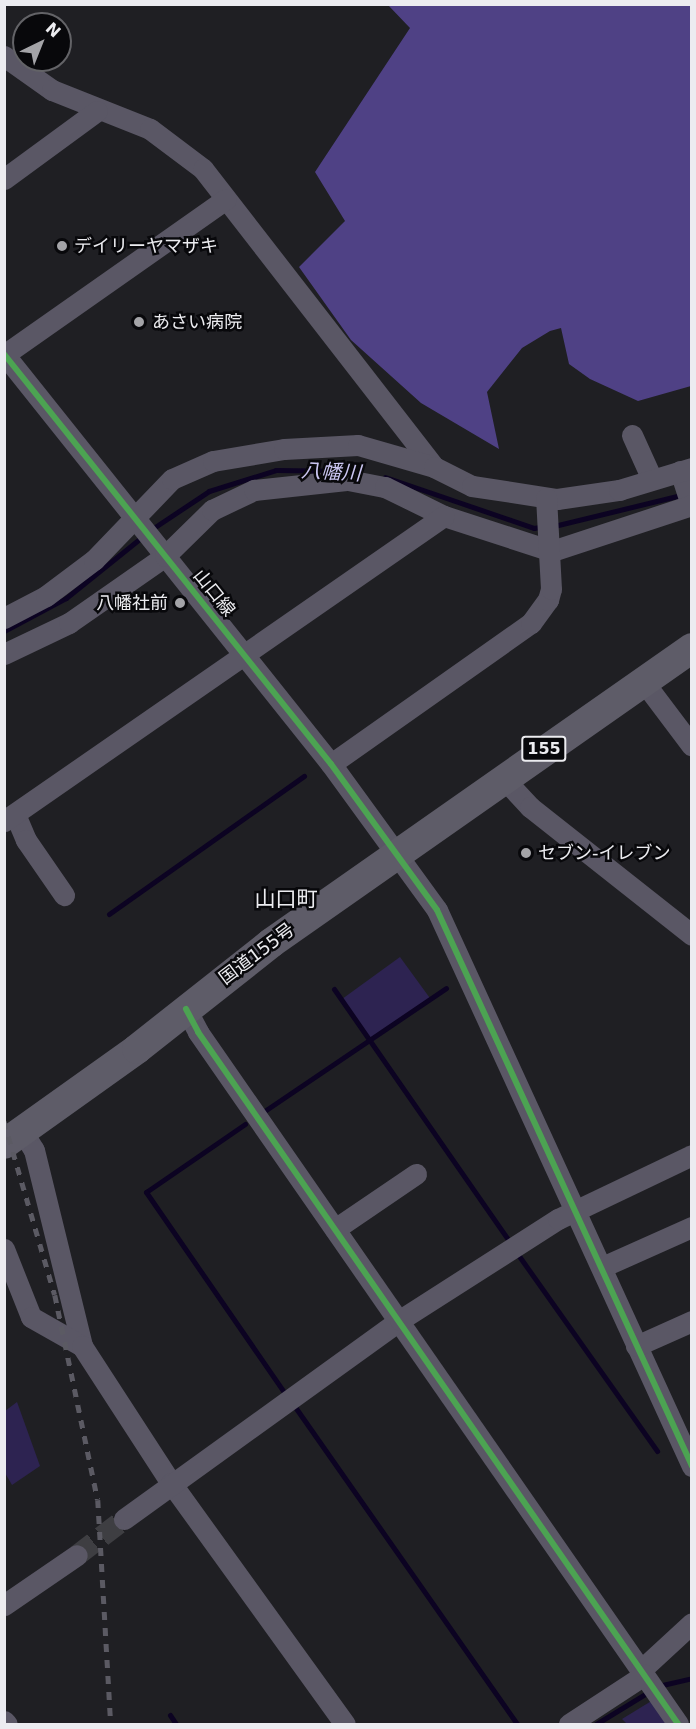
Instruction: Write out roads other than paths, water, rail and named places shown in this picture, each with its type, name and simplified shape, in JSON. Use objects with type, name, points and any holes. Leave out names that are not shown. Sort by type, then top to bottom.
[{"type":"highway","name":"国道155号","points":[[13,1138],[186,1008],[399,853],[503,778],[692,648]]},
{"type":"street","points":[[4,56],[52,90],[97,111],[150,129],[182,149],[226,199],[434,467]]},
{"type":"street","points":[[4,179],[97,111]]},
{"type":"street","points":[[5,355],[226,199]]},
{"type":"street","name":"山口線","points":[[5,355],[331,764],[399,853],[437,910],[578,1211],[636,1346],[692,1466]]},
{"type":"street","points":[[632,435],[651,477]]},
{"type":"street","points":[[4,618],[46,596],[94,560],[172,479],[213,461],[284,448],[358,445],[434,467],[472,486],[547,505],[619,490],[651,477],[685,472],[691,503],[551,544],[444,516],[385,487],[348,480],[303,482],[254,490],[212,510],[69,623],[4,654]]},
{"type":"street","points":[[331,764],[531,622],[548,600],[551,544],[547,505]]},
{"type":"street","points":[[64,896],[10,817],[444,516]]},
{"type":"street","points":[[643,681],[692,746]]},
{"type":"street","points":[[503,778],[530,807],[692,935]]},
{"type":"street","points":[[186,1008],[198,1032],[400,1320],[678,1725]]},
{"type":"street","points":[[13,1138],[34,1150],[82,1346],[171,1483],[345,1725]]},
{"type":"street","points":[[124,1519],[400,1320],[558,1219],[692,1155]]},
{"type":"street","points":[[335,1229],[416,1174]]},
{"type":"street","points":[[602,1267],[692,1227]]},
{"type":"street","points":[[4,1249],[31,1317],[82,1346]]},
{"type":"street","points":[[636,1346],[692,1321]]},
{"type":"street","points":[[4,1605],[77,1554]]},
{"type":"street","points":[[569,1725],[648,1680],[692,1623]]},
{"type":"waterway","name":"八幡川","points":[[149,531],[209,491],[276,470],[349,471]]},
{"type":"waterway","name":"八幡川","points":[[385,477],[534,528],[544,526]]},
{"type":"waterway","name":"八幡川","points":[[554,526],[681,495]]},
{"type":"waterway","name":"八幡川","points":[[4,631],[66,598],[142,537]]},
{"type":"waterway","points":[[109,914],[304,776]]},
{"type":"waterway","points":[[263,1112],[446,988]]},
{"type":"waterway","points":[[334,989],[511,1244]]},
{"type":"waterway","points":[[245,1124],[146,1192],[286,1395]]},
{"type":"waterway","points":[[519,1256],[657,1451]]},
{"type":"waterway","points":[[293,1404],[517,1724]]},
{"type":"waterway","points":[[658,1686],[692,1678]]},
{"type":"waterway","points":[[596,1724],[650,1691]]},
{"type":"waterway","points":[[170,1715],[176,1724]]},
{"type":"tunnel","points":[[77,1555],[124,1519]]},
{"type":"railway","points":[[4,1121],[55,1295],[98,1500],[111,1724]]},
{"type":"place","name":"デイリーヤマザキ","points":[[62,246]]},
{"type":"place","name":"あさい病院","points":[[139,322]]},
{"type":"place","name":"八幡社前","points":[[180,603]]},
{"type":"place","name":"セブン-イレブン","points":[[526,853]]},
{"type":"district","name":"山口町","points":[[286,899]]}]
